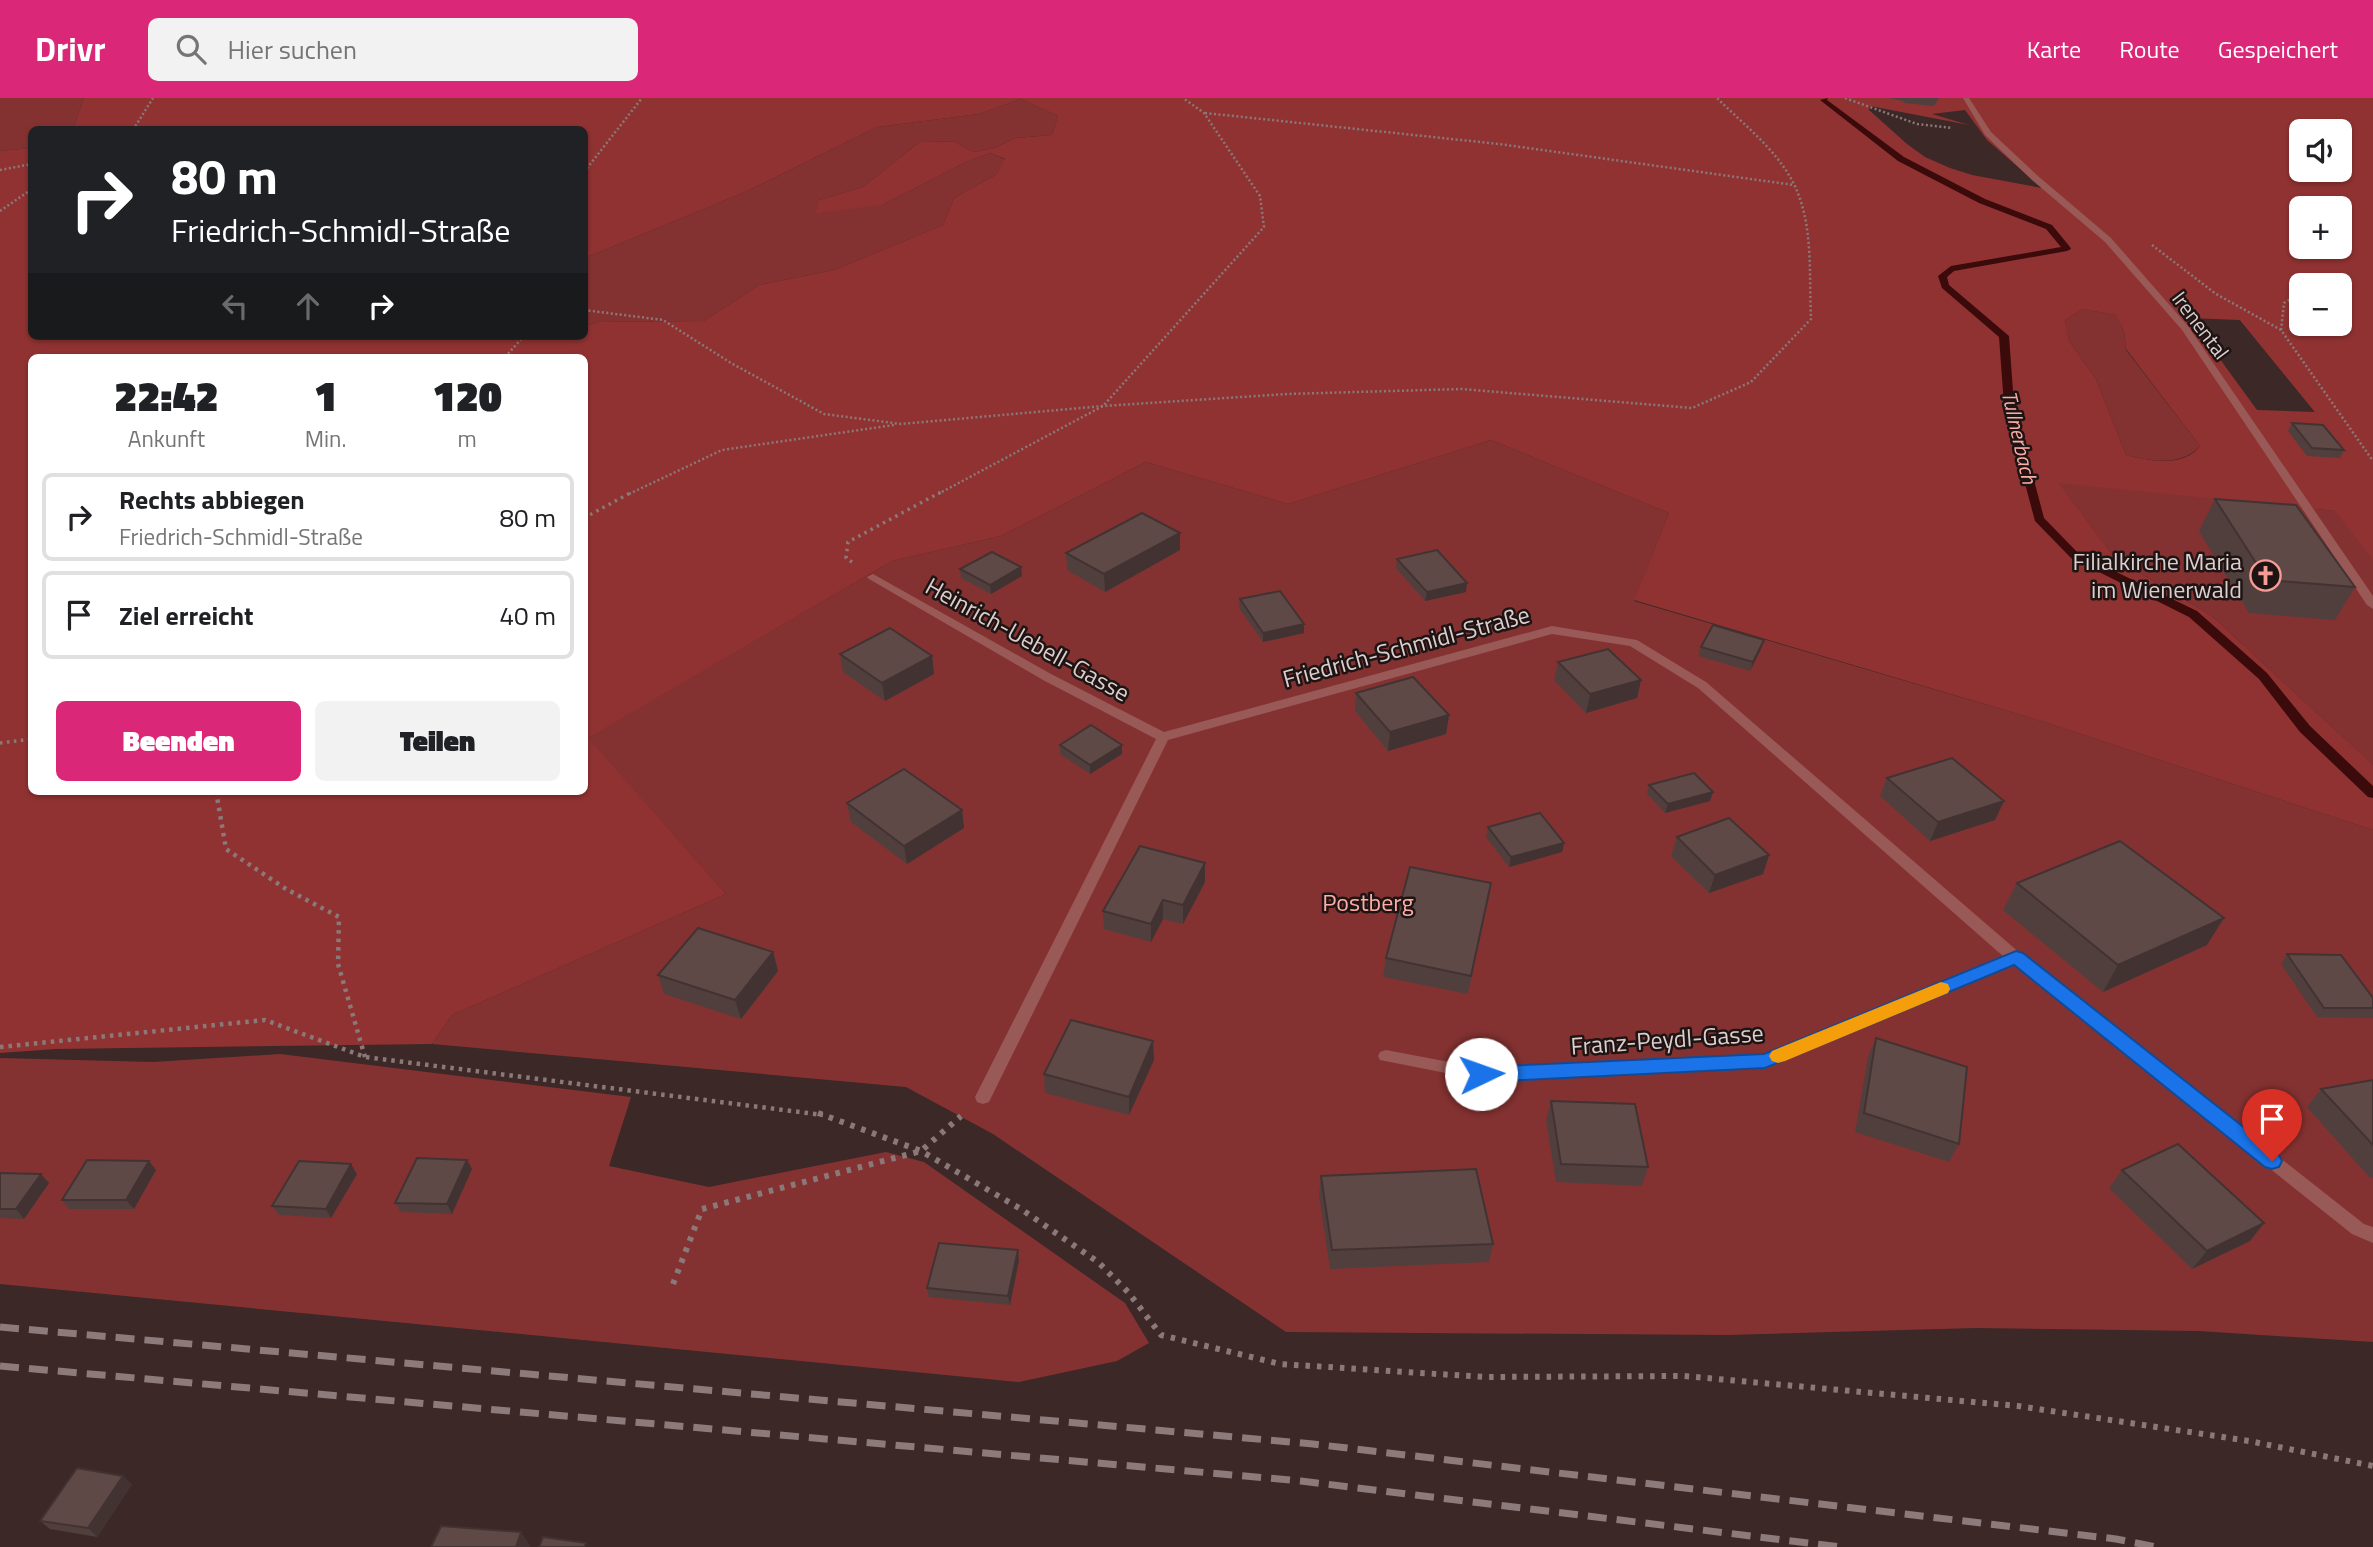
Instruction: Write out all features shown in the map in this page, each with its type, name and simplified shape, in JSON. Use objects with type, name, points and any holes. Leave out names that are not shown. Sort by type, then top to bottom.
[{"type":"street","name":"Irenental","points":[[1966,98],[1988,133],[2035,178],[2108,240],[2185,328],[2373,605]]},
{"type":"street","name":"Heinrich-Uebell-Gasse","points":[[873,577],[1047,677],[1163,737]]},
{"type":"street","name":"Friedrich-Schmidl-Straße","points":[[1163,737],[1552,630],[1633,643],[1702,685],[2016,958],[2358,1229],[2373,1235]]},
{"type":"street","points":[[983,1097],[1163,737]]},
{"type":"street","name":"Franz-Peydl-Gasse","points":[[1386,1056],[1481,1074],[1765,1061],[2016,958]]},
{"type":"path","points":[[136,126],[153,98]]},
{"type":"path","points":[[588,167],[642,98]]},
{"type":"path","points":[[873,577],[846,558],[848,542],[1103,406],[1264,227],[1260,196],[1204,113],[1184,98]]},
{"type":"path","points":[[588,516],[599,508],[722,450],[901,424],[1103,406],[1287,394],[1461,388],[1692,408],[1751,382],[1811,319],[1804,211],[1794,185],[1776,158],[1717,98]]},
{"type":"path","points":[[1845,98],[1917,124],[1988,133]]},
{"type":"path","points":[[1204,113],[1499,144],[1794,185]]},
{"type":"path","points":[[0,170],[28,165]]},
{"type":"path","points":[[0,211],[28,192]]},
{"type":"path","points":[[2153,245],[2216,294],[2281,331],[2373,461]]},
{"type":"path","points":[[2281,331],[2284,303],[2289,300]]},
{"type":"path","points":[[588,311],[663,320],[732,363],[824,414],[901,424]]},
{"type":"path","points":[[508,354],[520,340]]},
{"type":"path","points":[[0,743],[28,740]]},
{"type":"path","points":[[217,795],[226,849],[286,889],[338,917],[338,964],[365,1056]]},
{"type":"path","points":[[0,1047],[265,1020],[365,1056],[815,1112],[920,1151],[1021,1209],[1098,1262],[1128,1292],[1161,1335],[1280,1364],[1485,1377],[1684,1376],[2004,1405],[2249,1441],[2373,1466]]},
{"type":"path","points":[[673,1284],[702,1209],[920,1151],[983,1097]]},
{"type":"green space","points":[[0,98],[84,98],[74,126],[28,126],[28,148],[0,151]]},
{"type":"green space","points":[[1021,99],[1058,116],[1052,135],[1015,138],[995,148],[974,152],[955,142],[921,141],[863,187],[819,200],[882,205],[968,161],[990,153],[1006,160],[997,174],[954,198],[943,225],[834,270],[759,285],[704,321],[598,322],[588,325],[588,257],[745,192],[877,127],[979,114]]},
{"type":"green space","points":[[2373,225],[2373,765],[2212,616],[2115,558],[2058,482],[2335,511],[2315,412],[2240,320],[2291,259],[2352,259],[2352,239]]},
{"type":"green space","points":[[2083,309],[2115,315],[2124,331],[2126,350],[2200,446],[2192,453],[2165,461],[2126,455],[2096,379],[2069,341],[2065,320]]},
{"type":"green space","name":"Postberg","points":[[1491,440],[1669,513],[1634,601],[2038,720],[2373,830],[2373,1342],[2199,1331],[1976,1328],[1728,1335],[1286,1332],[993,1134],[906,1087],[432,1044],[452,1015],[726,894],[588,737],[892,561],[1001,536],[1146,462],[1288,504]]},
{"type":"green space","points":[[280,1054],[631,1097],[609,1166],[709,1187],[886,1152],[924,1162],[1125,1303],[1149,1343],[1117,1361],[1019,1382],[0,1284],[0,1058],[153,1062]]},
{"type":"shaded area","points":[[84,98],[2373,98],[2373,560],[2335,511],[2059,483],[2115,558],[2212,616],[2373,765],[2373,830],[2038,720],[1634,600],[1669,513],[1491,440],[1288,504],[1146,462],[1001,536],[892,561],[588,738],[726,894],[452,1015],[432,1044],[56,1049],[0,1053],[0,151],[28,148],[28,340],[588,340],[588,325],[598,322],[704,321],[759,285],[834,270],[943,225],[954,198],[997,174],[1005,159],[990,153],[968,161],[882,205],[816,213],[819,200],[863,187],[921,141],[955,142],[974,152],[995,148],[1015,138],[1052,135],[1058,116],[1021,99],[979,114],[877,127],[745,192],[588,257],[588,126],[74,126]],"holes":[[[1870,106],[1969,125],[1932,114],[1965,110],[1987,140],[2042,188],[1972,175],[1925,157],[1869,110]],[[2083,309],[2115,315],[2124,331],[2126,349],[2200,446],[2193,453],[2185,458],[2166,461],[2126,455],[2096,379],[2069,341],[2065,320]],[[2190,318],[2240,320],[2315,412],[2257,410]]]},
{"type":"building","points":[[2292,423],[2323,425],[2344,450],[2312,448]]},
{"type":"building","points":[[2215,499],[2296,505],[2355,587],[2267,580]]},
{"type":"building","points":[[1142,513],[1180,533],[1104,574],[1066,553]]},
{"type":"building","points":[[1437,550],[1467,583],[1427,592],[1397,559]]},
{"type":"building","points":[[992,552],[1021,567],[990,585],[960,569]]},
{"type":"building","points":[[1280,591],[1304,624],[1263,633],[1240,599]]},
{"type":"building","points":[[1713,625],[1764,640],[1753,662],[1701,647]]},
{"type":"building","points":[[890,628],[932,656],[882,683],[840,654]]},
{"type":"building","points":[[1608,649],[1641,680],[1590,694],[1558,662]]},
{"type":"building","points":[[1413,677],[1449,715],[1390,732],[1356,693]]},
{"type":"building","points":[[1091,725],[1122,745],[1090,765],[1060,745]]},
{"type":"building","points":[[1952,758],[2004,801],[1938,822],[1887,778]]},
{"type":"building","points":[[904,769],[962,810],[904,846],[847,803]]},
{"type":"building","points":[[1694,773],[1713,792],[1668,804],[1649,785]]},
{"type":"building","points":[[1540,813],[1564,843],[1511,857],[1488,827]]},
{"type":"building","points":[[1729,818],[1769,855],[1715,875],[1677,837]]},
{"type":"building","points":[[2120,841],[2224,918],[2118,965],[2017,883]]},
{"type":"building","points":[[1140,846],[1205,863],[1183,905],[1163,900],[1151,924],[1103,911]]},
{"type":"building","points":[[1410,867],[1491,883],[1471,976],[1386,958]]},
{"type":"building","points":[[698,928],[773,952],[735,1000],[658,975]]},
{"type":"building","points":[[2287,954],[2341,955],[2373,998],[2373,1008],[2324,1008]]},
{"type":"building","points":[[1071,1020],[1153,1041],[1129,1097],[1044,1074]]},
{"type":"building","points":[[1876,1038],[1967,1067],[1959,1144],[1864,1113]]},
{"type":"building","points":[[2373,1080],[2373,1145],[2321,1089]]},
{"type":"building","points":[[1551,1101],[1635,1104],[1648,1167],[1561,1164]]},
{"type":"building","points":[[2178,1144],[2264,1223],[2207,1251],[2122,1170]]},
{"type":"building","points":[[417,1158],[467,1160],[447,1204],[395,1203]]},
{"type":"building","points":[[87,1160],[149,1161],[126,1200],[62,1200]]},
{"type":"building","points":[[299,1161],[351,1164],[326,1209],[272,1206]]},
{"type":"building","points":[[1476,1169],[1493,1244],[1332,1250],[1321,1176]]},
{"type":"building","points":[[0,1173],[41,1174],[16,1209],[0,1209]]},
{"type":"building","points":[[939,1243],[1018,1250],[1008,1296],[927,1288]]},
{"type":"building","points":[[77,1468],[123,1476],[88,1528],[40,1521]]},
{"type":"building","points":[[441,1526],[521,1532],[516,1547],[431,1547]]},
{"type":"building","points":[[543,1537],[586,1543],[584,1547],[539,1547]]},
{"type":"waterway","name":"Tullnerbach","points":[[1825,98],[1823,100],[1901,159],[1982,201],[2049,227],[2067,249],[1951,269],[1942,276],[1945,286],[2004,336],[2009,405],[2039,519],[2075,556],[2193,614],[2263,676],[2305,729],[2373,794]]},
{"type":"railway","points":[[0,1327],[1313,1444],[2116,1539],[2156,1547]]},
{"type":"railway","points":[[0,1366],[1301,1481],[1841,1547]]},
{"type":"slow traffic","points":[[1778,1056],[1941,989]]},
{"type":"place","name":"Filialkirche Maria im Wienerwald","points":[[2265,575]]},
{"type":"route","points":[[1481,1074],[1765,1061],[2016,958],[2272,1161]]}]
